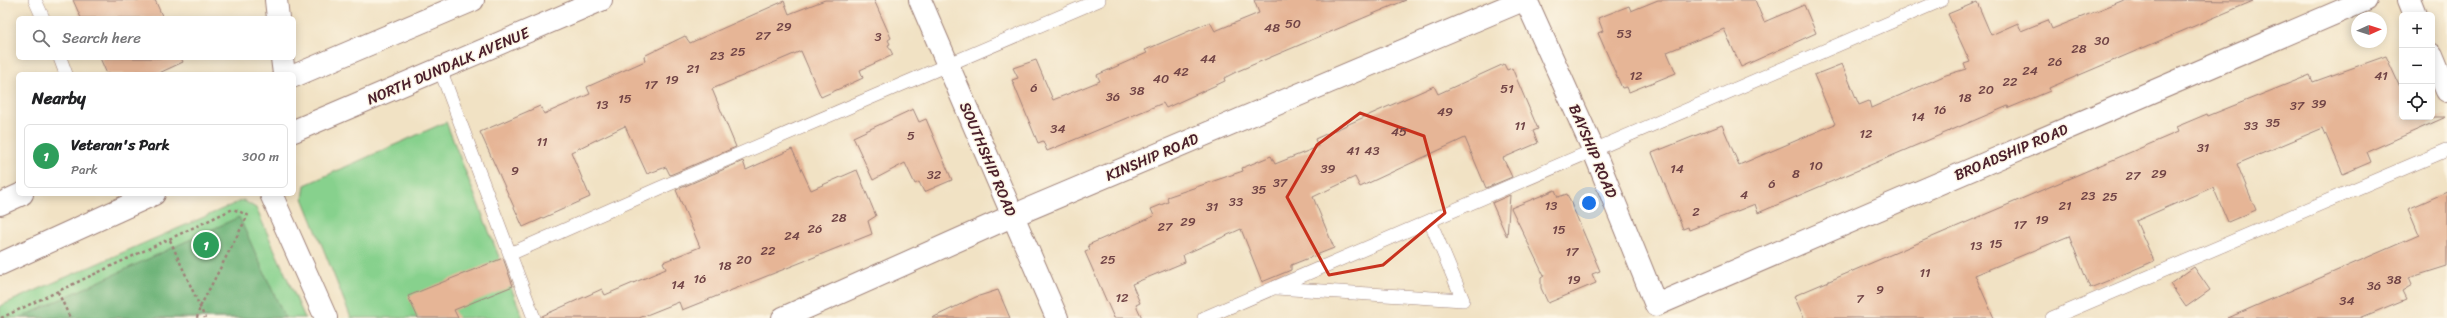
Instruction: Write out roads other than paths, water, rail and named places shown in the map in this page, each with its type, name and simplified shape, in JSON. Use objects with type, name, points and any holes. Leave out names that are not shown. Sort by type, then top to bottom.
[{"type":"street","points":[[276,0],[278,16]]},
{"type":"street","points":[[296,75],[473,0]]},
{"type":"street","name":"NORTH DUNDALK AVENUE","points":[[296,130],[601,0]]},
{"type":"street","name":"SOUTHSHIP ROAD","points":[[920,0],[1057,318]]},
{"type":"street","name":"BAYSHIP ROAD","points":[[1525,0],[1593,149],[1654,311]]},
{"type":"street","name":"KINSHIP ROAD","points":[[783,318],[1012,216],[1525,0]]},
{"type":"street","name":"BROADSHIP ROAD","points":[[1654,311],[2366,0]]},
{"type":"street","points":[[2409,0],[2414,12]]},
{"type":"street","points":[[282,60],[284,72]]},
{"type":"street","points":[[2435,62],[2447,91]]},
{"type":"street","points":[[0,204],[18,196]]},
{"type":"street","points":[[0,264],[150,196]]},
{"type":"street","points":[[273,196],[326,318]]},
{"type":"lane","points":[[35,0],[42,16]]},
{"type":"lane","points":[[510,254],[947,64],[1099,0]]},
{"type":"lane","points":[[1204,318],[1593,149],[1942,0]]},
{"type":"lane","points":[[61,60],[65,72]]},
{"type":"lane","points":[[440,69],[534,318]]},
{"type":"lane","points":[[2052,318],[2082,312],[2447,150]]},
{"type":"lane","points":[[1273,288],[1464,300],[1430,221]]},
{"type":"place","name":"Veteran's Park","points":[[206,245]]}]
